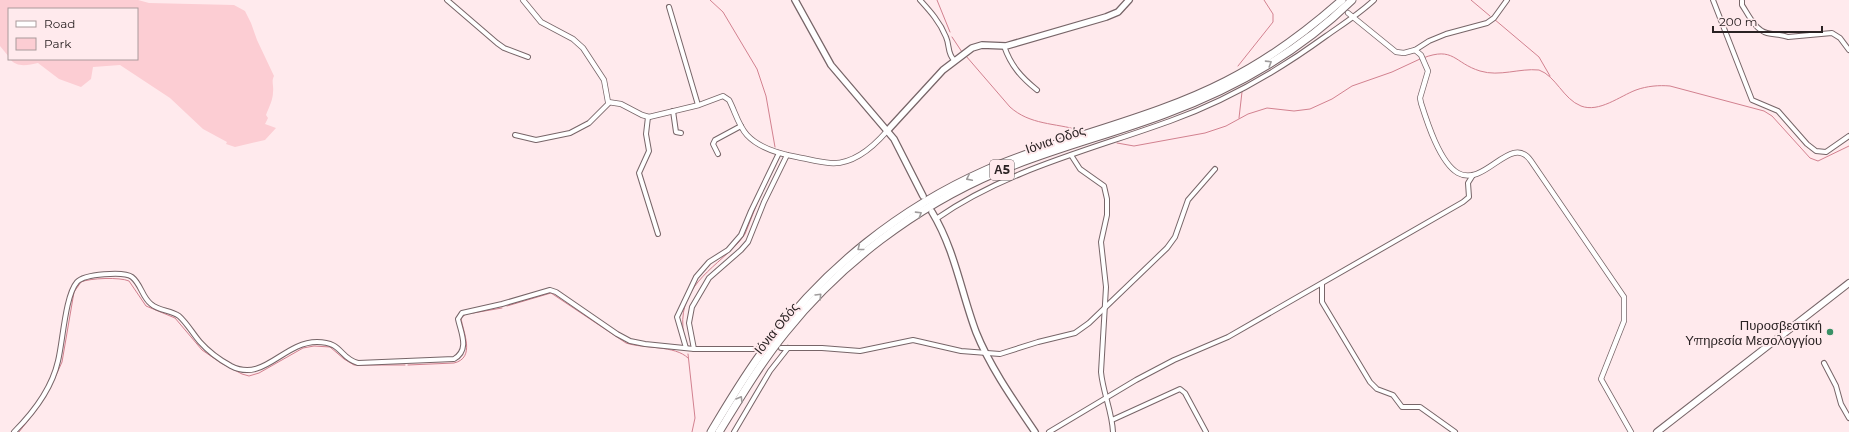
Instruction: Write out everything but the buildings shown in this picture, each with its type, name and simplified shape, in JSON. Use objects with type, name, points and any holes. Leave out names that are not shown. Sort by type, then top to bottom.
[{"type":"highway","name":"Ιόνια Οδός","points":[[711,432],[755,361],[797,307],[841,263],[892,224],[936,196],[990,169],[1030,153],[1161,108],[1226,81],[1285,45],[1318,21],[1342,0]]},
{"type":"highway","name":"Ιόνια Οδός","points":[[720,432],[758,369],[793,324],[860,256],[896,229],[942,200],[996,173],[1165,114],[1227,87],[1267,65],[1288,51],[1335,16],[1352,0]]},
{"type":"main road","points":[[795,0],[831,65],[898,146],[924,196]]},
{"type":"main road","points":[[887,131],[904,110],[955,60],[972,48],[980,45],[1004,46],[1111,15],[1118,12],[1128,1]]},
{"type":"main road","points":[[932,212],[954,258],[970,315],[987,354],[1035,432]]},
{"type":"main road","points":[[1657,432],[1849,283]]},
{"type":"street","points":[[447,0],[500,45],[528,57]]},
{"type":"street","points":[[524,0],[541,22],[573,39],[583,48],[604,80],[607,100],[609,103]]},
{"type":"street","points":[[920,0],[938,21],[946,37],[949,54],[955,60]]},
{"type":"street","points":[[936,219],[956,205],[997,183],[1071,155],[1169,122],[1229,96],[1289,62],[1355,18],[1374,0]]},
{"type":"street","points":[[1348,13],[1396,52],[1404,53],[1416,50],[1429,41],[1462,29],[1487,23],[1494,18],[1507,0]]},
{"type":"street","points":[[1713,0],[1752,100],[1778,111],[1807,144],[1816,151],[1826,152],[1849,136]]},
{"type":"street","points":[[1742,1],[1742,4],[1758,29],[1765,33],[1782,35],[1788,38],[1832,33],[1840,38],[1849,50]]},
{"type":"street","points":[[669,7],[698,105]]},
{"type":"street","points":[[1004,46],[1012,66],[1024,80],[1037,90]]},
{"type":"street","points":[[1416,50],[1424,61],[1428,72],[1420,100],[1435,139],[1447,161],[1460,174],[1473,174],[1514,152],[1521,152],[1527,156],[1624,297],[1624,321],[1601,379],[1631,432]]},
{"type":"street","points":[[515,135],[536,140],[570,133],[589,123],[598,116],[609,103],[619,103],[648,117],[698,105],[720,97],[726,97],[730,102],[746,134],[754,140],[779,153],[787,155],[831,163],[841,162],[864,152],[879,140],[887,131]]},
{"type":"street","points":[[673,111],[676,132],[681,133]]},
{"type":"street","points":[[648,117],[646,134],[649,151],[639,173],[658,234]]},
{"type":"street","points":[[718,154],[713,144],[715,140],[742,126]]},
{"type":"street","points":[[686,348],[677,318],[691,287],[703,269],[728,250],[741,236],[751,211],[779,153]]},
{"type":"street","points":[[694,349],[688,319],[692,307],[709,278],[748,242],[764,202],[787,155]]},
{"type":"street","points":[[1071,155],[1080,169],[1106,189],[1107,215],[1101,242],[1106,287],[1106,308],[1101,352],[1101,372],[1112,420],[1113,432]]},
{"type":"street","points":[[781,348],[822,348],[860,351],[913,340],[950,350],[987,354],[1004,353],[1031,344],[1075,333],[1086,327],[1167,248],[1175,237],[1188,200],[1215,168]]},
{"type":"street","points":[[1049,432],[1136,380],[1171,362],[1228,337],[1467,199],[1470,194],[1468,183],[1473,174]]},
{"type":"street","points":[[14,432],[33,410],[52,378],[58,361],[72,291],[79,280],[90,276],[125,274],[132,277],[137,282],[150,304],[178,316],[200,342],[212,353],[231,366],[248,372],[260,368],[298,346],[309,343],[331,344],[338,348],[350,360],[358,363],[454,360],[464,347],[458,319],[462,313],[502,304],[550,290],[556,292],[625,339],[641,344],[694,349],[757,349]]},
{"type":"street","points":[[1322,284],[1322,302],[1370,382],[1376,388],[1393,395],[1402,407],[1420,407],[1455,432]]},
{"type":"street","points":[[734,432],[770,371],[788,348]]},
{"type":"street","points":[[1824,363],[1836,386],[1841,404],[1849,418]]},
{"type":"street","points":[[1112,420],[1180,389],[1185,393],[1206,432]]},
{"type":"green space","points":[[0,0],[138,0],[149,3],[234,5],[245,11],[274,76],[271,104],[266,115],[268,118],[265,124],[276,128],[265,140],[235,147],[226,144],[227,142],[203,129],[170,98],[120,65],[93,67],[91,79],[81,87],[59,79],[38,63],[19,65],[11,60],[138,60],[138,8],[8,8],[8,56],[0,46]]},
{"type":"waterway","points":[[710,0],[723,12],[757,69],[766,96],[775,147]]},
{"type":"waterway","points":[[937,0],[950,32]]},
{"type":"waterway","points":[[1238,66],[1273,22],[1273,14],[1264,0]]},
{"type":"waterway","points":[[1471,0],[1490,16]]},
{"type":"waterway","points":[[1494,19],[1539,57],[1550,76]]},
{"type":"waterway","points":[[952,37],[962,52]]},
{"type":"waterway","points":[[1423,58],[1441,54],[1448,55],[1471,68],[1487,73],[1539,70],[1550,77],[1575,103],[1588,108],[1602,106],[1640,89],[1653,86],[1670,86],[1764,111],[1772,116],[1810,158],[1818,161],[1849,146]]},
{"type":"waterway","points":[[966,56],[1010,107],[1018,113],[1043,123],[1079,130]]},
{"type":"waterway","points":[[1117,143],[1134,146],[1205,133],[1226,126],[1248,114],[1267,108],[1294,111],[1310,109],[1332,99],[1352,86],[1392,72],[1420,59]]},
{"type":"waterway","points":[[1239,118],[1242,92]]},
{"type":"waterway","points":[[684,336],[683,319],[685,305],[690,293],[707,272],[729,252],[745,234],[758,201]]},
{"type":"waterway","points":[[53,382],[62,362],[74,292],[81,282],[105,278],[129,281],[146,306],[175,318],[202,350],[221,363],[242,374],[249,376],[259,373],[303,348],[314,346],[330,347],[354,365],[405,365]]},
{"type":"waterway","points":[[507,306],[551,293],[626,343],[667,349],[675,351],[688,358]]},
{"type":"waterway","points":[[473,313],[502,308]]},
{"type":"waterway","points":[[408,365],[454,363],[461,360],[465,356],[466,350],[461,318],[466,314]]},
{"type":"waterway","points":[[688,354],[695,418],[692,432]]},
{"type":"waterway","points":[[19,432],[37,409]]},
{"type":"place","name":"Πυροσβεστική Υπηρεσία Μεσολογγίου","points":[[1830,332]]}]
